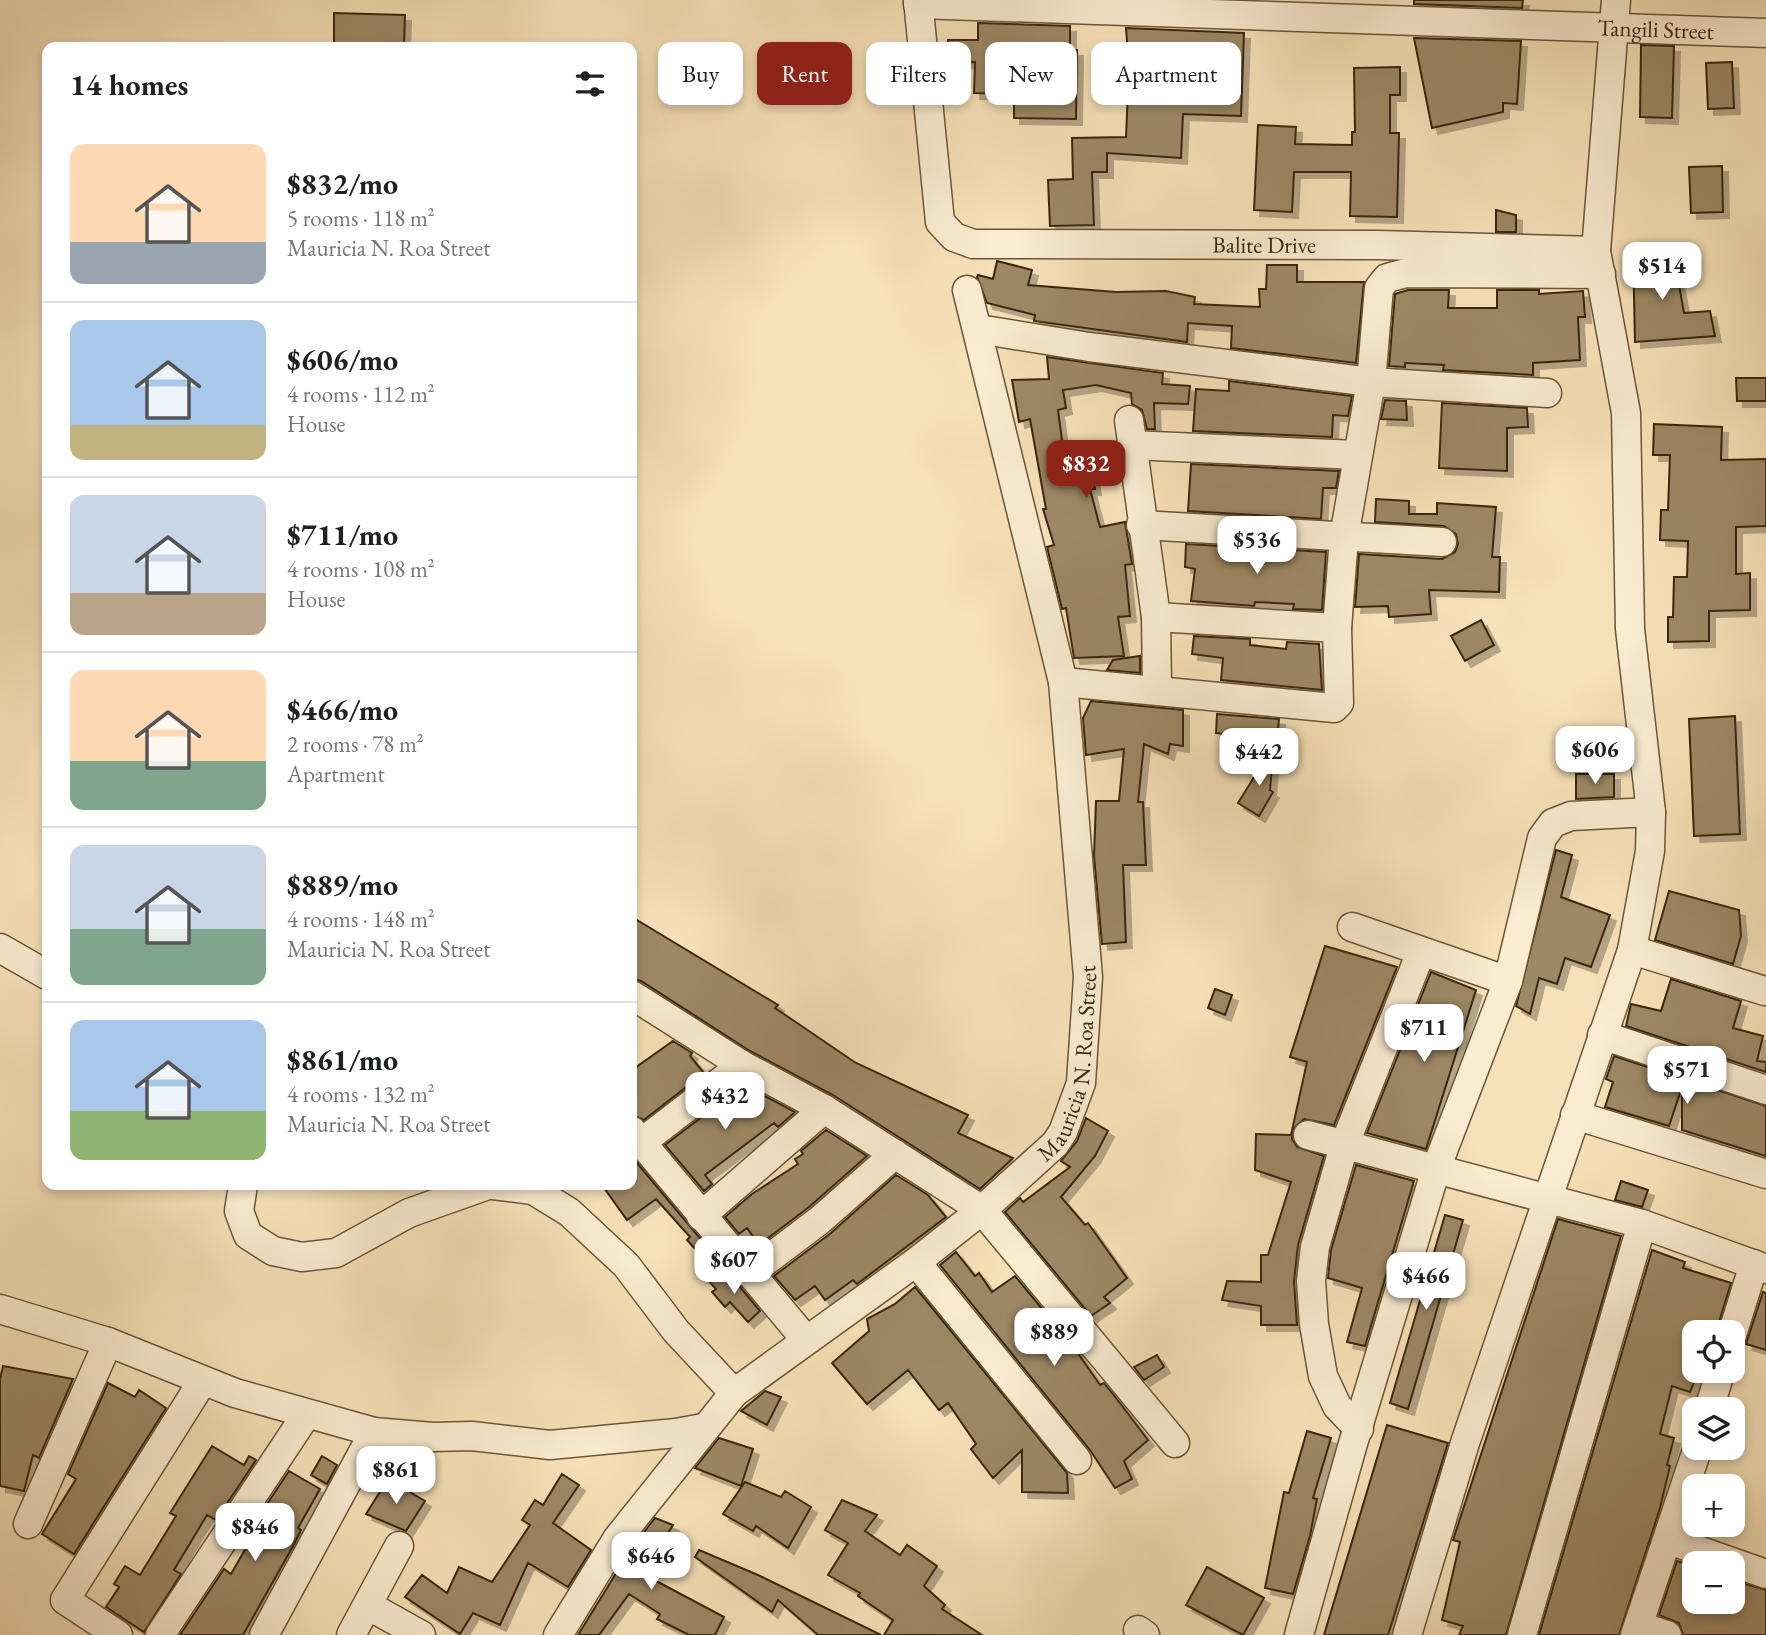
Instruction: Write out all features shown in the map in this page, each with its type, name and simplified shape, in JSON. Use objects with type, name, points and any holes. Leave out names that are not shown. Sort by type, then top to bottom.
[{"type":"street","points":[[1407,1635],[1465,1443],[1632,950],[1650,851],[1651,812],[1630,629],[1626,414],[1599,263],[1616,0]]},
{"type":"street","name":"Tangili Street","points":[[918,2],[1766,33]]},
{"type":"street","name":"Balite Drive","points":[[918,2],[940,222],[954,237],[973,244],[1378,245],[1599,263]]},
{"type":"street","points":[[1063,682],[1334,708],[1339,703],[1336,628],[1344,537],[1371,383],[1375,308],[1379,288],[1387,278],[1406,273],[1599,263]]},
{"type":"street","name":"Mauricia N. Roa Street","points":[[558,1635],[617,1539],[703,1428],[734,1393],[916,1262],[982,1210],[1055,1144],[1063,1132],[1081,1083],[1088,977],[1063,682],[967,290]]},
{"type":"street","points":[[978,330],[1371,383],[1547,393]]},
{"type":"street","points":[[1157,689],[1156,617],[1130,432],[1357,456]]},
{"type":"street","points":[[1141,525],[1442,542]]},
{"type":"street","points":[[1156,617],[1336,628]]},
{"type":"street","points":[[1302,1634],[1436,1169],[1508,981],[1542,838],[1553,822],[1571,816],[1651,812]]},
{"type":"street","points":[[1352,926],[1508,981]]},
{"type":"street","points":[[0,948],[42,972]]},
{"type":"street","points":[[1632,950],[1765,991]]},
{"type":"street","points":[[1359,1429],[1337,1406],[1323,1376],[1314,1324],[1311,1281],[1315,1247],[1344,1146],[1421,952]]},
{"type":"street","points":[[637,998],[742,1065],[824,1109],[982,1210],[1174,1443]]},
{"type":"street","points":[[1602,1035],[1766,1090]]},
{"type":"street","points":[[742,1065],[637,1137],[806,1340]]},
{"type":"street","points":[[701,1216],[824,1109]]},
{"type":"street","points":[[1575,1115],[1766,1174]]},
{"type":"street","points":[[1308,1135],[1642,1224],[1760,1267],[1738,1320]]},
{"type":"street","points":[[750,1273],[820,1220],[895,1154]]},
{"type":"street","points":[[242,1190],[239,1211],[248,1235],[273,1251],[302,1257],[336,1253],[410,1213],[474,1190]]},
{"type":"street","points":[[533,1190],[569,1212],[625,1265],[676,1331],[734,1393]]},
{"type":"street","points":[[1522,1635],[1642,1224]]},
{"type":"street","points":[[916,1262],[1077,1460]]},
{"type":"street","points":[[0,1309],[108,1342],[202,1382],[306,1415],[374,1432],[433,1437],[472,1436],[550,1445],[703,1428]]},
{"type":"street","points":[[28,1524],[108,1342]]},
{"type":"street","points":[[118,1635],[65,1600],[202,1382]]},
{"type":"street","points":[[160,1635],[306,1415]]},
{"type":"street","points":[[264,1635],[374,1432]]},
{"type":"street","points":[[1667,1635],[1637,1630],[1694,1460]]},
{"type":"street","points":[[1669,1540],[1766,1574]]},
{"type":"street","points":[[351,1635],[399,1546]]},
{"type":"street","points":[[369,1606],[421,1635]]},
{"type":"building","points":[[1414,0],[1523,0],[1522,8],[1414,4]]},
{"type":"building","points":[[334,13],[405,15],[404,42],[334,42]]},
{"type":"building","points":[[978,23],[1070,26],[1070,42],[985,42],[985,93],[974,93],[975,62],[971,62],[971,42],[948,42],[978,40]]},
{"type":"building","points":[[1126,28],[1244,33],[1241,116],[1183,114],[1181,158],[1107,153],[1107,172],[1092,172],[1094,225],[1050,226],[1048,180],[1073,179],[1072,138],[1126,137],[1127,105],[1241,105],[1241,42],[1127,42]]},
{"type":"building","points":[[1414,38],[1521,41],[1517,104],[1503,103],[1503,112],[1432,128]]},
{"type":"building","points":[[1641,45],[1674,46],[1672,118],[1640,117]]},
{"type":"building","points":[[1732,62],[1734,108],[1708,109],[1706,63]]},
{"type":"building","points":[[1400,67],[1400,95],[1390,95],[1390,133],[1399,133],[1397,217],[1350,216],[1351,172],[1294,172],[1292,212],[1254,210],[1258,125],[1296,127],[1295,144],[1352,145],[1352,132],[1355,132],[1354,68]]},
{"type":"building","points":[[1014,105],[1076,105],[1076,119],[1014,118]]},
{"type":"building","points":[[1722,166],[1723,212],[1691,213],[1689,167]]},
{"type":"building","points":[[1496,210],[1516,215],[1516,232],[1496,232]]},
{"type":"building","points":[[1633,247],[1665,247],[1665,280],[1678,279],[1684,313],[1710,311],[1715,336],[1635,342]]},
{"type":"building","points":[[997,261],[1032,270],[1028,285],[1116,292],[1166,291],[1195,297],[1194,304],[1260,307],[1259,289],[1266,289],[1267,265],[1297,265],[1297,282],[1364,282],[1356,363],[1231,348],[1232,326],[1188,323],[1187,342],[1034,321],[1035,315],[987,303],[977,277],[978,275],[993,279]]},
{"type":"building","points":[[1408,290],[1449,290],[1448,308],[1497,308],[1497,290],[1539,290],[1539,294],[1583,291],[1585,317],[1578,317],[1580,360],[1533,363],[1533,375],[1443,370],[1444,365],[1405,363],[1405,367],[1389,366],[1395,294]]},
{"type":"building","points":[[1047,357],[1163,373],[1162,384],[1190,386],[1188,404],[1154,403],[1155,429],[1147,429],[1142,410],[1132,404],[1131,393],[1096,385],[1063,390],[1066,408],[1058,410],[1064,455],[1089,451],[1095,489],[1090,489],[1100,527],[1125,522],[1132,564],[1125,565],[1130,616],[1118,617],[1124,656],[1074,658],[1066,608],[1062,609],[1047,547],[1054,545],[1043,509],[1046,509],[1030,419],[1019,422],[1012,380],[1049,379]]},
{"type":"building","points":[[1736,378],[1766,378],[1766,401],[1737,401]]},
{"type":"building","points":[[1229,381],[1352,396],[1348,416],[1333,415],[1332,437],[1193,431],[1196,389],[1229,391]]},
{"type":"building","points":[[1385,400],[1406,401],[1407,420],[1381,419]]},
{"type":"building","points":[[1442,403],[1527,408],[1528,427],[1507,428],[1507,471],[1439,468]]},
{"type":"building","points":[[1654,424],[1722,427],[1721,460],[1766,459],[1766,526],[1736,527],[1736,574],[1750,573],[1750,610],[1709,611],[1709,641],[1668,642],[1668,617],[1673,617],[1674,577],[1687,577],[1688,541],[1660,540],[1661,510],[1668,510],[1670,455],[1653,455]]},
{"type":"building","points":[[1191,464],[1339,471],[1336,488],[1323,488],[1321,519],[1188,511]]},
{"type":"building","points":[[1376,499],[1409,501],[1409,514],[1437,514],[1437,503],[1496,507],[1492,557],[1500,557],[1499,592],[1429,590],[1431,614],[1389,617],[1388,606],[1355,607],[1359,554],[1442,559],[1455,552],[1458,544],[1456,534],[1444,526],[1375,522]]},
{"type":"building","points":[[1186,544],[1326,552],[1322,610],[1293,609],[1294,604],[1255,602],[1254,606],[1191,601],[1195,569],[1185,567]]},
{"type":"building","points":[[1481,620],[1494,645],[1465,661],[1451,636]]},
{"type":"building","points":[[1194,636],[1250,639],[1250,645],[1286,649],[1287,642],[1319,644],[1322,690],[1221,680],[1223,658],[1192,654]]},
{"type":"building","points":[[1140,656],[1140,673],[1107,670],[1113,660]]},
{"type":"building","points":[[1091,701],[1183,710],[1183,746],[1170,744],[1168,754],[1144,744],[1138,802],[1143,802],[1146,865],[1123,865],[1126,942],[1102,944],[1094,856],[1096,801],[1119,801],[1124,749],[1086,755],[1083,718]]},
{"type":"building","points":[[1217,714],[1279,719],[1278,730],[1275,729],[1274,739],[1216,733]]},
{"type":"building","points":[[1735,716],[1740,834],[1694,836],[1689,719]]},
{"type":"building","points":[[1274,745],[1270,790],[1273,792],[1259,816],[1238,803]]},
{"type":"building","points":[[1576,774],[1614,774],[1614,797],[1576,799]]},
{"type":"building","points":[[1556,850],[1572,855],[1561,897],[1610,915],[1591,967],[1565,958],[1557,984],[1539,978],[1530,1014],[1516,1006]]},
{"type":"building","points":[[1669,891],[1739,910],[1741,936],[1733,964],[1655,940]]},
{"type":"building","points":[[637,920],[778,1005],[775,1008],[856,1063],[968,1115],[958,1133],[1013,1158],[980,1189],[833,1095],[750,1051],[637,980]]},
{"type":"building","points":[[1325,946],[1397,967],[1334,1125],[1304,1119],[1292,1130],[1307,1062],[1290,1057]]},
{"type":"building","points":[[1431,972],[1476,990],[1426,1149],[1367,1133]]},
{"type":"building","points":[[1671,979],[1741,1001],[1733,1028],[1763,1036],[1757,1061],[1766,1062],[1766,1072],[1626,1026],[1631,1004],[1661,1011]]},
{"type":"building","points":[[1215,989],[1232,995],[1225,1015],[1208,1008]]},
{"type":"building","points":[[673,1041],[692,1053],[690,1056],[704,1073],[644,1120],[637,1117],[637,1066]]},
{"type":"building","points":[[1614,1056],[1766,1106],[1766,1156],[1682,1130],[1682,1087],[1669,1126],[1605,1107],[1613,1082],[1606,1079]]},
{"type":"building","points":[[744,1085],[795,1112],[778,1127],[774,1123],[705,1175],[712,1184],[704,1191],[665,1145]]},
{"type":"building","points":[[1086,1118],[1108,1131],[1095,1156],[1061,1197],[1085,1225],[1088,1223],[1127,1278],[1104,1297],[1110,1303],[1091,1316],[1005,1212],[1020,1198],[1023,1202],[1070,1167],[1061,1161],[1077,1141]]},
{"type":"building","points":[[826,1130],[867,1156],[809,1207],[759,1245],[747,1228],[739,1234],[725,1217],[752,1194],[798,1164],[795,1159],[803,1154],[801,1151]]},
{"type":"building","points":[[1292,1130],[1292,1139],[1297,1147],[1324,1156],[1298,1245],[1294,1282],[1297,1325],[1261,1325],[1261,1306],[1222,1300],[1227,1281],[1261,1282],[1261,1255],[1268,1255],[1291,1182],[1255,1170],[1256,1134],[1291,1135]]},
{"type":"building","points":[[637,1163],[714,1255],[706,1261],[687,1240],[690,1237],[656,1199],[627,1220],[606,1190],[637,1190]]},
{"type":"building","points":[[1356,1165],[1414,1181],[1365,1346],[1347,1342],[1362,1288],[1328,1278],[1331,1250]]},
{"type":"building","points":[[896,1175],[928,1195],[946,1217],[857,1284],[853,1280],[825,1300],[815,1286],[795,1300],[774,1276],[831,1233]]},
{"type":"building","points":[[1621,1181],[1648,1190],[1642,1207],[1615,1200]]},
{"type":"building","points":[[1445,1215],[1463,1220],[1408,1409],[1390,1403]]},
{"type":"building","points":[[1558,1219],[1621,1236],[1506,1635],[1459,1635],[1463,1626],[1442,1620],[1460,1542],[1453,1540]]},
{"type":"building","points":[[1652,1250],[1685,1262],[1683,1268],[1731,1283],[1720,1320],[1682,1320],[1682,1383],[1694,1383],[1690,1392],[1672,1386],[1660,1434],[1674,1438],[1667,1465],[1670,1466],[1660,1508],[1619,1635],[1539,1635]]},
{"type":"building","points":[[956,1252],[975,1276],[979,1273],[992,1292],[1015,1276],[1073,1346],[1100,1385],[1104,1383],[1116,1398],[1148,1440],[1124,1461],[1132,1479],[1115,1488],[1090,1450],[940,1265]]},
{"type":"building","points":[[730,1275],[760,1311],[748,1322],[730,1302],[725,1307],[712,1292],[716,1289],[706,1278]]},
{"type":"building","points":[[915,1287],[1067,1473],[1068,1493],[1022,1492],[1022,1450],[993,1478],[971,1449],[976,1444],[948,1403],[939,1410],[908,1370],[867,1404],[832,1363],[869,1331],[867,1319],[895,1304]]},
{"type":"building","points":[[1763,1292],[1766,1293],[1766,1350],[1746,1344]]},
{"type":"building","points":[[1157,1355],[1164,1367],[1144,1380],[1134,1367]]},
{"type":"building","points":[[3,1366],[73,1379],[39,1458],[33,1455],[24,1491],[0,1486],[0,1379]]},
{"type":"building","points":[[108,1383],[135,1397],[139,1390],[166,1408],[74,1554],[42,1534],[76,1479],[68,1474]]},
{"type":"building","points":[[765,1391],[781,1397],[767,1425],[741,1411]]},
{"type":"building","points":[[1387,1425],[1448,1443],[1388,1635],[1324,1635]]},
{"type":"building","points":[[1307,1431],[1331,1438],[1313,1498],[1317,1499],[1310,1536],[1293,1594],[1265,1588],[1284,1492],[1289,1493]]},
{"type":"building","points":[[719,1438],[753,1449],[741,1486],[695,1468]]},
{"type":"building","points":[[212,1446],[244,1465],[249,1456],[256,1460],[216,1520],[207,1515],[174,1570],[181,1574],[144,1632],[106,1607],[119,1587],[114,1584],[125,1566],[140,1575],[176,1516],[170,1513]]},
{"type":"building","points":[[322,1456],[337,1465],[327,1484],[311,1475]]},
{"type":"building","points":[[289,1471],[320,1489],[298,1528],[301,1530],[293,1546],[243,1635],[180,1635],[224,1569],[231,1574],[250,1541],[245,1537]]},
{"type":"building","points":[[562,1474],[579,1485],[553,1523],[591,1550],[568,1587],[528,1563],[500,1625],[473,1613],[460,1634],[405,1597],[422,1575],[447,1593],[459,1567],[492,1582],[530,1525],[522,1520],[535,1500],[543,1505]]},
{"type":"building","points":[[388,1479],[425,1501],[406,1531],[366,1514]]},
{"type":"building","points":[[745,1482],[781,1497],[785,1491],[811,1507],[788,1548],[756,1526],[753,1531],[723,1514]]},
{"type":"building","points":[[842,1500],[877,1515],[865,1531],[900,1555],[907,1545],[937,1566],[924,1586],[945,1605],[942,1609],[982,1635],[884,1635],[893,1620],[858,1596],[860,1593],[828,1575],[848,1543],[825,1530]]},
{"type":"building","points":[[655,1518],[673,1525],[643,1574],[724,1617],[715,1635],[689,1635],[657,1619],[660,1614],[629,1594],[599,1635],[578,1635],[631,1549]]},
{"type":"building","points":[[699,1550],[758,1575],[881,1635],[818,1635],[778,1600],[772,1612],[695,1557]]},
{"type":"building","points":[[1677,1561],[1682,1562],[1682,1614],[1745,1614],[1745,1584],[1766,1590],[1766,1635],[1683,1635],[1679,1623],[1659,1615]]},
{"type":"building","points":[[1207,1567],[1264,1598],[1243,1635],[1186,1605]]}]
